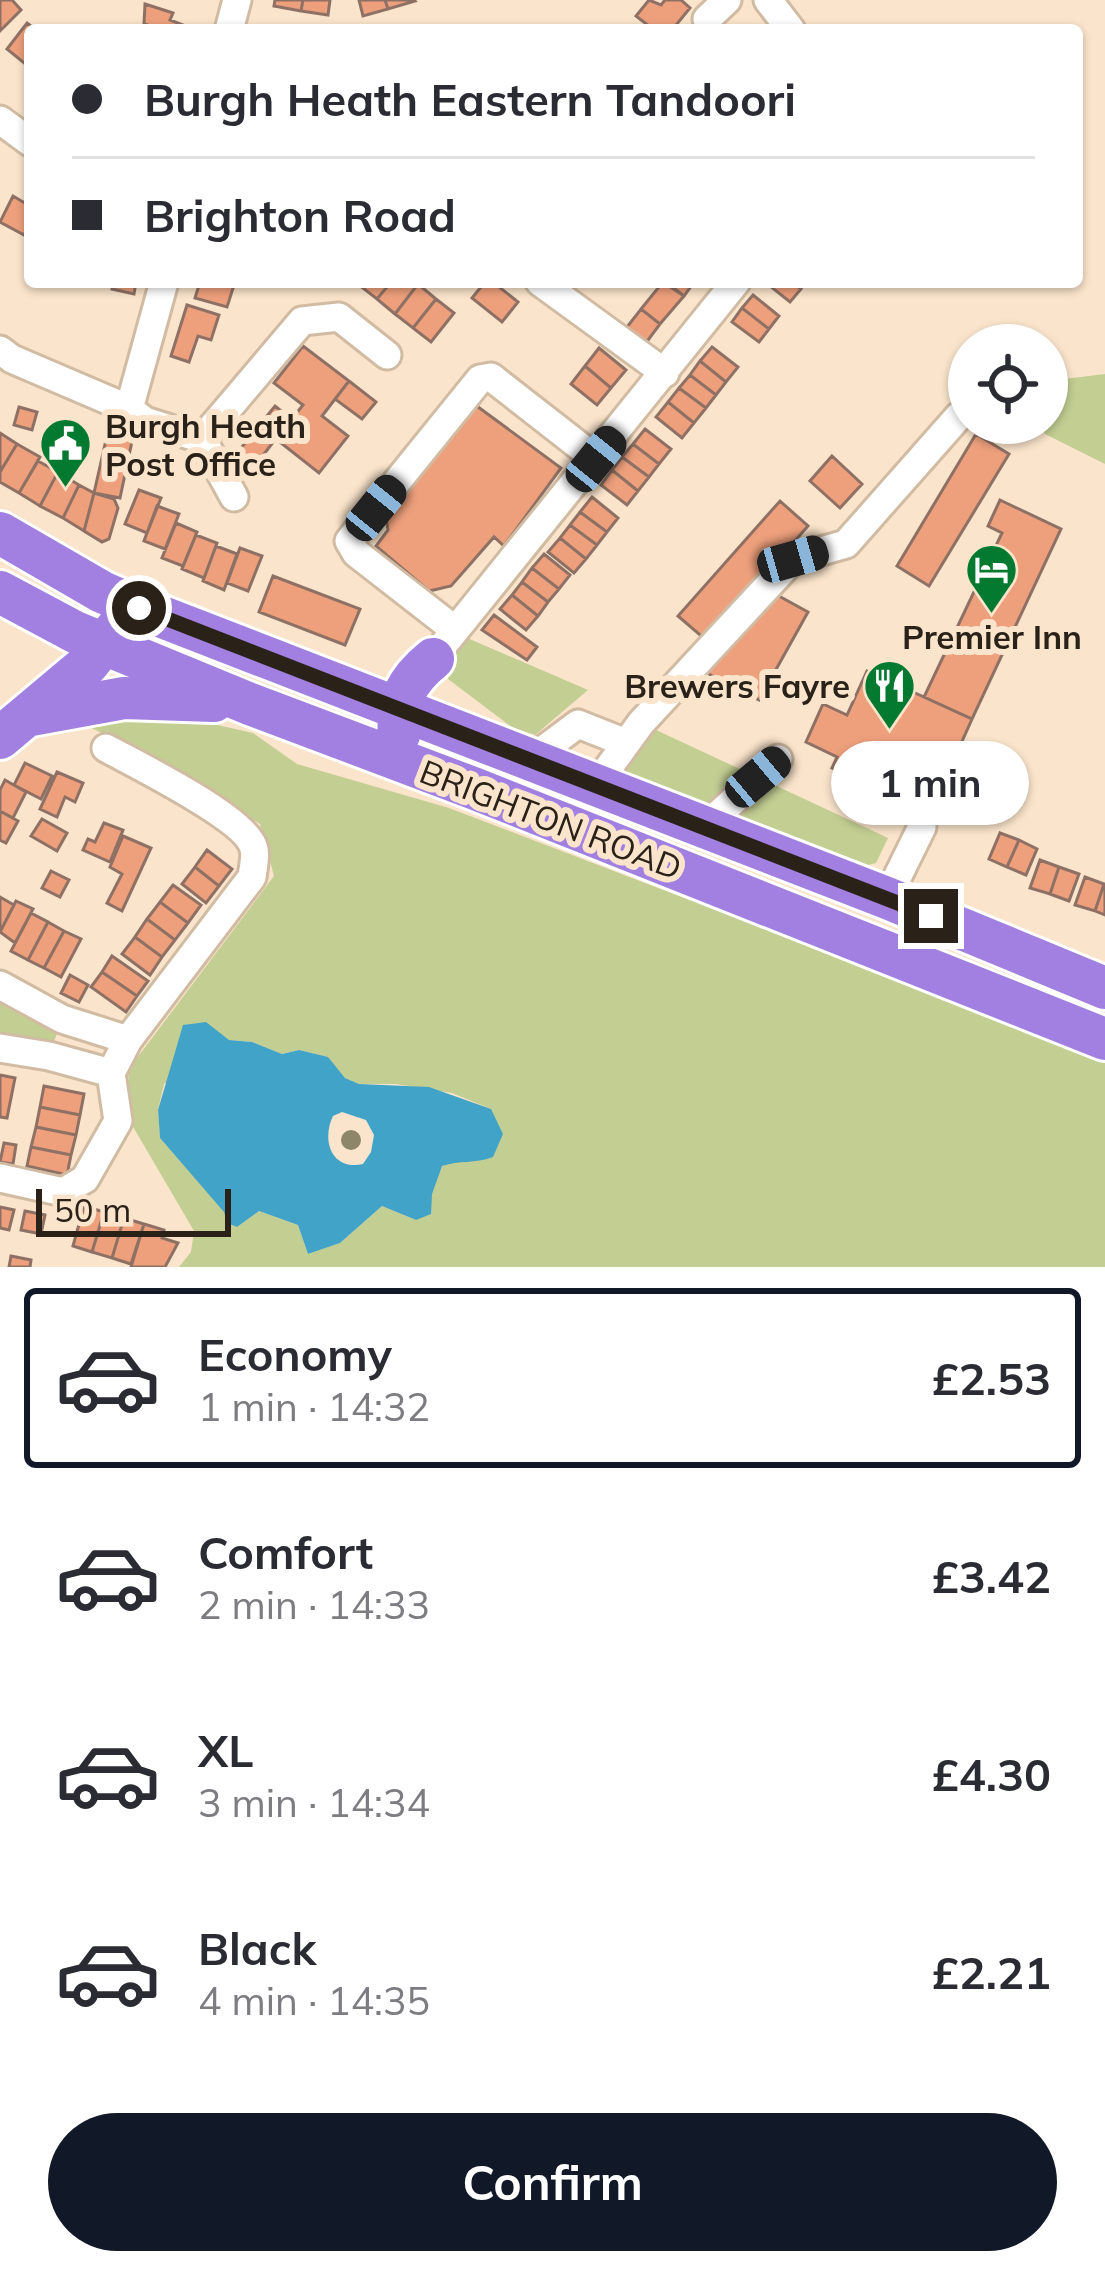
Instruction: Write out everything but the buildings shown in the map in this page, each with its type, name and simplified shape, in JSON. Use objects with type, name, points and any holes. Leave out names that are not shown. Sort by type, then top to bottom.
[{"type":"highway","name":"BRIGHTON ROAD","points":[[0,533],[120,600],[887,898],[1105,988]]},
{"type":"highway","points":[[16,726],[106,645],[120,600]]},
{"type":"highway","points":[[15,601],[52,656],[48,684],[16,726]]},
{"type":"highway","name":"BRIGHTON ROAD","points":[[15,601],[106,645],[250,704],[1105,1039]]},
{"type":"highway","points":[[410,764],[398,730],[398,710],[413,675],[444,645]]},
{"type":"highway","points":[[444,645],[431,690],[450,717],[479,740]]},
{"type":"highway","points":[[16,726],[124,698],[250,704]]},
{"type":"street","points":[[768,0],[786,24]]},
{"type":"street","points":[[129,409],[162,288]]},
{"type":"street","points":[[547,288],[664,373]]},
{"type":"street","points":[[596,459],[491,377],[480,379],[350,541],[444,645],[596,459],[731,288]]},
{"type":"street","points":[[202,440],[302,321],[339,317],[387,355]]},
{"type":"street","points":[[0,350],[129,409],[145,421],[202,440],[234,497]]},
{"type":"street","points":[[596,784],[626,743],[793,559],[846,544],[948,428]]},
{"type":"street","points":[[531,760],[578,724],[626,743]]},
{"type":"street","points":[[0,1178],[63,1192],[85,1179],[118,1121],[110,1073],[128,1040],[252,877],[254,849],[244,832],[177,786],[106,748]]},
{"type":"street","points":[[704,826],[778,760]]},
{"type":"street","points":[[887,898],[922,827]]},
{"type":"street","points":[[0,985],[62,1019],[128,1040]]},
{"type":"street","points":[[49,1056],[62,1019]]},
{"type":"street","points":[[0,1048],[110,1073]]},
{"type":"green space","points":[[1105,374],[1105,464],[1065,444],[1068,379]]},
{"type":"green space","points":[[465,637],[588,690],[535,735],[513,728],[448,679],[447,665]]},
{"type":"green space","points":[[146,709],[253,733],[297,764],[449,808],[1105,1059],[1105,1267],[179,1267],[191,1252],[194,1231],[132,1125],[128,1070],[274,876],[260,824],[141,752],[79,722]],"holes":[[[229,1040],[252,1042],[282,1054],[299,1050],[327,1057],[345,1078],[359,1084],[452,1093],[491,1109],[458,1160],[442,1166],[416,1220],[382,1206],[340,1243],[308,1254],[298,1225],[259,1211],[237,1227],[227,1223],[225,1212],[160,1138],[158,1110],[164,1084]]]},
{"type":"green space","points":[[641,723],[888,838],[876,863],[848,870],[625,785],[626,743]]},
{"type":"green space","points":[[0,985],[62,1019],[49,1056],[0,1051]]},
{"type":"water","points":[[206,1022],[229,1040],[252,1042],[282,1054],[299,1050],[328,1057],[345,1078],[359,1084],[429,1087],[491,1109],[503,1134],[493,1157],[442,1166],[431,1214],[416,1220],[382,1206],[340,1243],[308,1254],[298,1225],[259,1211],[237,1227],[227,1223],[224,1212],[160,1138],[158,1110],[183,1025]],"holes":[[[342,1112],[366,1120],[374,1135],[371,1152],[363,1164],[344,1163],[329,1144],[333,1116]]]},
{"type":"place","name":"Burgh Heath Post Office","points":[[66,490]]},
{"type":"place","name":"Premier Inn","points":[[992,615]]},
{"type":"place","name":"Brewers Fayre","points":[[889,731]]},
{"type":"route","points":[[139,608],[931,916]]}]
